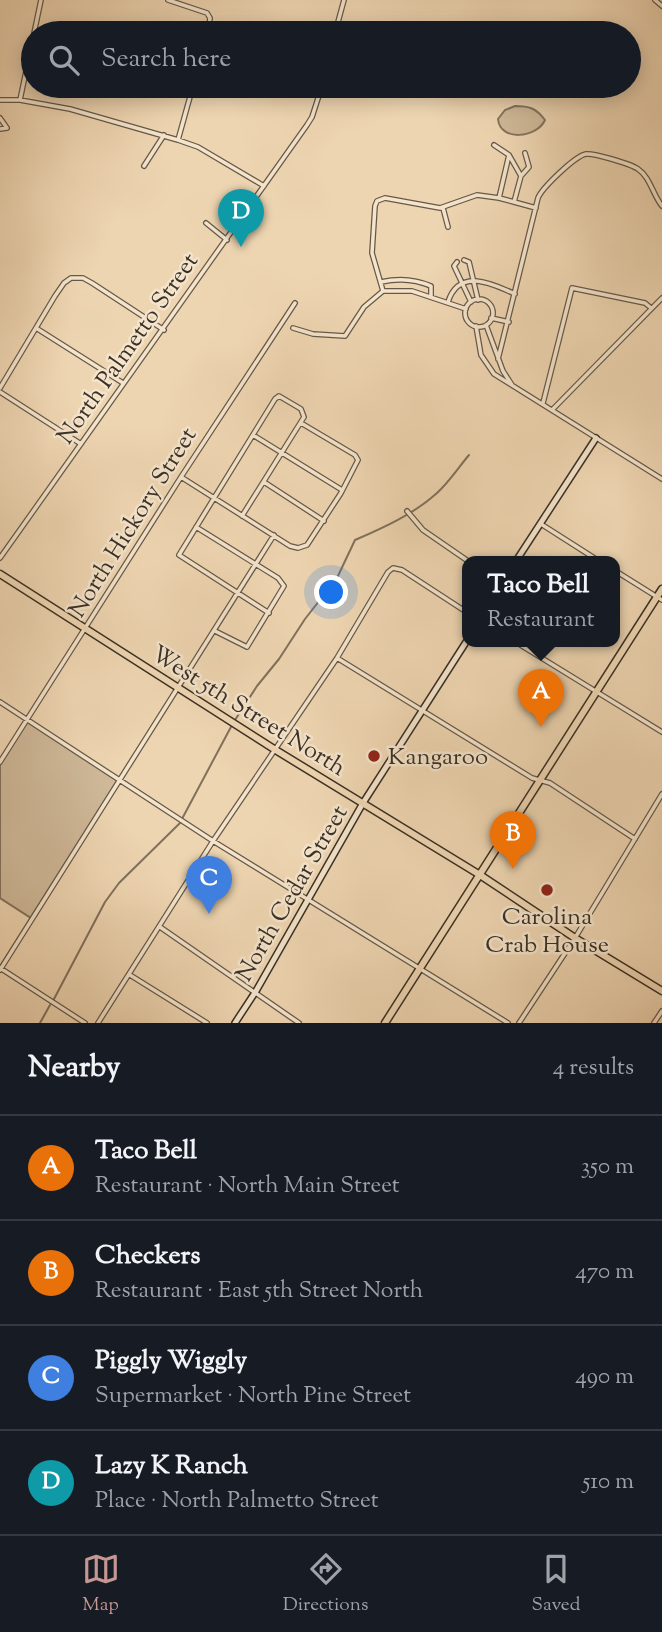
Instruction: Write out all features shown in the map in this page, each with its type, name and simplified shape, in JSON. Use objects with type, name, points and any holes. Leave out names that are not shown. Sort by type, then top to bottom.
[{"type":"main road","name":"West 5th Street North","points":[[0,575],[86,627],[274,749],[480,874],[575,938],[662,990]]},
{"type":"main road","points":[[384,1023],[660,599],[662,589]]},
{"type":"street","points":[[37,21],[41,0]]},
{"type":"street","points":[[168,0],[207,13],[210,21]]},
{"type":"street","points":[[338,21],[344,0]]},
{"type":"street","points":[[655,0],[662,6]]},
{"type":"street","points":[[20,100],[21,95]]},
{"type":"street","points":[[178,140],[190,98]]},
{"type":"street","name":"North Palmetto Street","points":[[0,558],[264,187],[312,117],[318,98]]},
{"type":"street","points":[[0,100],[20,100],[70,109],[164,135],[198,147],[264,187]]},
{"type":"street","points":[[0,118],[7,128],[0,129]]},
{"type":"street","points":[[144,166],[164,135]]},
{"type":"street","points":[[494,145],[509,155],[520,176]]},
{"type":"street","points":[[514,202],[520,176],[529,167],[525,153]]},
{"type":"street","points":[[498,359],[540,193],[574,159],[587,154],[639,169],[648,179],[662,206]]},
{"type":"street","points":[[499,198],[509,155]]},
{"type":"street","points":[[383,291],[373,253],[373,222],[377,201],[385,198],[443,208],[477,195],[536,208]]},
{"type":"street","points":[[443,208],[448,226]]},
{"type":"street","points":[[206,223],[227,240]]},
{"type":"street","points":[[464,260],[469,262],[478,300]]},
{"type":"street","points":[[457,262],[454,266],[471,302]]},
{"type":"street","points":[[81,444],[0,390],[64,283],[75,277],[92,284],[164,330]]},
{"type":"street","points":[[381,282],[414,280],[431,286],[431,297]]},
{"type":"street","points":[[448,302],[452,293],[462,284],[474,281],[489,281],[515,294]]},
{"type":"street","points":[[543,404],[572,288],[645,303],[651,308]]},
{"type":"street","points":[[293,328],[313,334],[345,336],[364,307],[383,291],[412,291],[466,309]]},
{"type":"street","points":[[553,410],[662,298]]},
{"type":"street","points":[[476,327],[486,325],[491,318],[489,305],[478,300],[471,302],[466,309],[467,320],[476,327],[481,355],[497,376],[662,479]]},
{"type":"street","name":"North Hickory Street","points":[[0,762],[295,303]]},
{"type":"street","points":[[491,318],[509,322]]},
{"type":"street","points":[[486,325],[503,371],[512,385]]},
{"type":"street","points":[[36,328],[124,384]]},
{"type":"street","points":[[497,376],[503,371]]},
{"type":"street","points":[[242,516],[304,417],[301,409],[279,396],[275,398],[179,555],[269,613]]},
{"type":"street","points":[[181,477],[298,548],[307,545],[355,469],[357,457],[301,423]]},
{"type":"street","points":[[253,435],[342,490]]},
{"type":"street","points":[[519,556],[596,438]]},
{"type":"street","points":[[263,482],[324,521]]},
{"type":"street","points":[[407,511],[423,530],[462,557]]},
{"type":"street","points":[[539,523],[591,556]]},
{"type":"street","points":[[196,527],[283,582],[284,586],[247,647],[214,630]]},
{"type":"street","points":[[85,1023],[0,969],[274,535]]},
{"type":"street","points":[[98,1023],[213,841],[337,657],[388,572],[393,568],[402,570],[462,610]]},
{"type":"street","points":[[620,574],[660,599]]},
{"type":"street","name":"North Cedar Street","points":[[235,1023],[363,803],[462,647]]},
{"type":"street","points":[[524,647],[662,732]]},
{"type":"street","points":[[337,657],[532,778],[550,783],[635,839]]},
{"type":"street","points":[[0,702],[213,841],[508,1023]]},
{"type":"street","points":[[519,1023],[575,938],[662,794]]},
{"type":"street","points":[[160,927],[299,1023]]},
{"type":"street","points":[[130,975],[207,1023]]},
{"type":"street","points":[[654,1023],[662,1011]]},
{"type":"shaded area","points":[[515,106],[532,108],[545,120],[535,131],[527,134],[505,131],[498,119],[505,110]]},
{"type":"shaded area","points":[[27,720],[120,780],[31,918],[0,898],[0,762]]},
{"type":"waterway","points":[[235,720],[337,578],[355,540],[398,520],[428,501],[446,484],[469,455]]},
{"type":"waterway","points":[[183,817],[232,725]]},
{"type":"waterway","points":[[54,999],[105,902],[119,883],[180,823]]},
{"type":"waterway","points":[[40,1023],[50,1005]]},
{"type":"place","name":"Lazy K Ranch","points":[[241,247]]},
{"type":"place","name":"Taco Bell","points":[[541,727]]},
{"type":"place","name":"Kangaroo","points":[[374,756]]},
{"type":"place","name":"Checkers","points":[[513,869]]},
{"type":"place","name":"Carolina Crab House","points":[[547,890]]},
{"type":"place","name":"Piggly Wiggly","points":[[209,914]]}]
